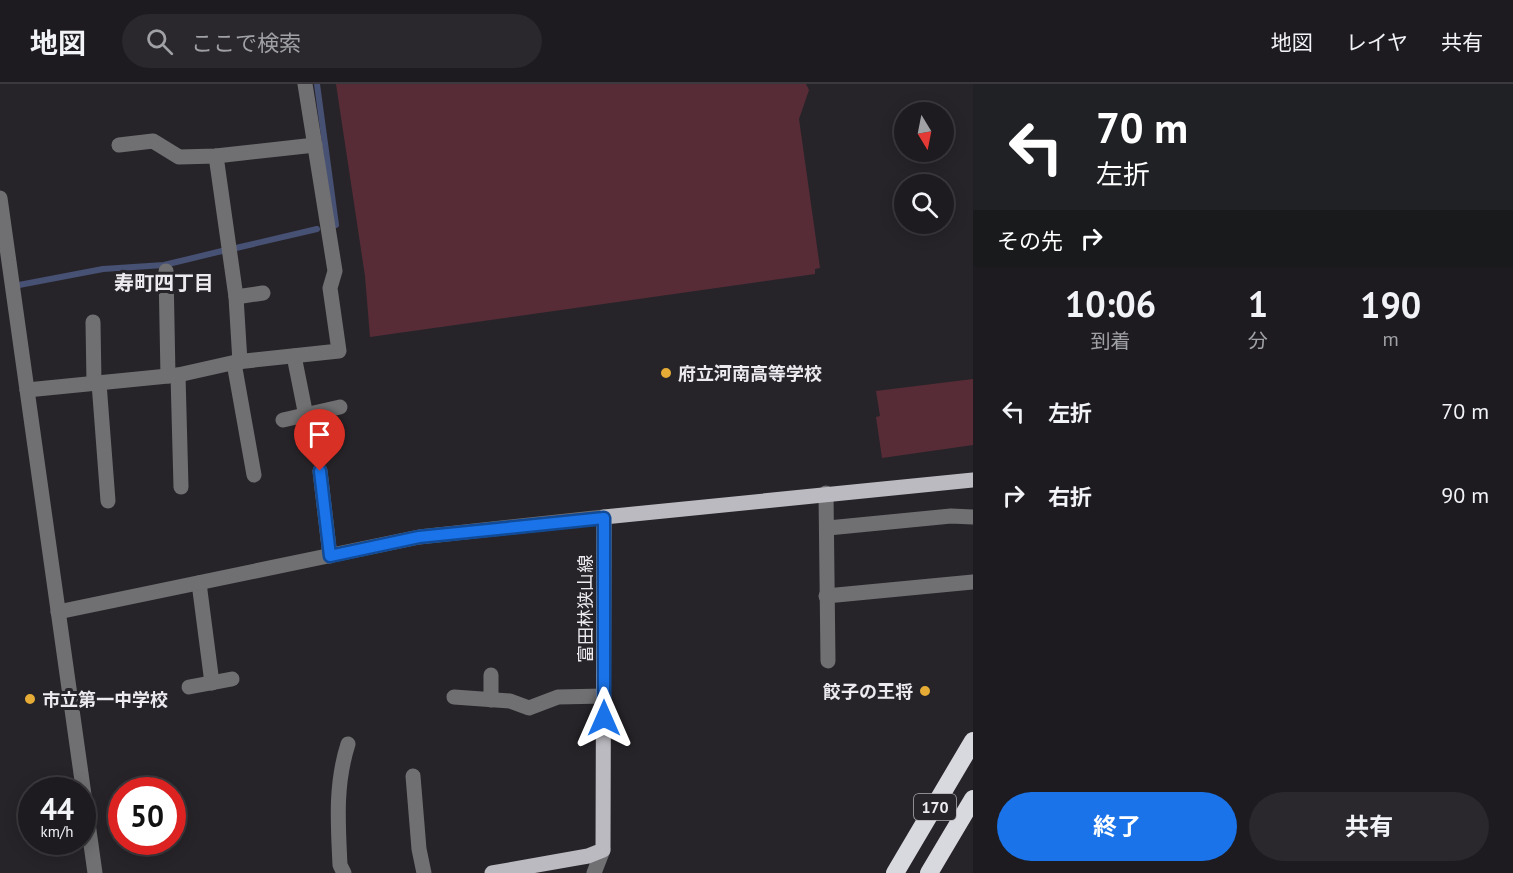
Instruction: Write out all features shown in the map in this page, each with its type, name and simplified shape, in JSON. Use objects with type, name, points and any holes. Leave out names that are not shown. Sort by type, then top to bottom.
[{"type":"highway","name":"170","points":[[895,873],[973,741]]},
{"type":"highway","name":"170","points":[[929,873],[973,799]]},
{"type":"main road","points":[[604,518],[826,493],[973,480]]},
{"type":"main road","name":"富田林狭山線","points":[[603,850],[604,518]]},
{"type":"main road","points":[[492,873],[588,856],[603,850]]},
{"type":"street","points":[[27,390],[173,375],[237,362],[339,351],[330,288],[334,271],[305,84]]},
{"type":"street","points":[[119,145],[153,141],[179,157],[216,156],[315,145]]},
{"type":"street","points":[[216,156],[236,297],[237,362],[254,475]]},
{"type":"street","points":[[0,198],[95,873]]},
{"type":"street","points":[[166,271],[182,487]]},
{"type":"street","points":[[236,297],[263,293]]},
{"type":"street","points":[[93,322],[108,501]]},
{"type":"street","points":[[294,356],[306,416]]},
{"type":"street","points":[[283,420],[340,407]]},
{"type":"street","points":[[320,471],[330,556]]},
{"type":"street","points":[[826,493],[828,661]]},
{"type":"street","points":[[828,528],[951,516],[973,517]]},
{"type":"street","points":[[58,612],[419,537],[604,518]]},
{"type":"street","points":[[826,596],[973,582]]},
{"type":"street","points":[[199,583],[212,683]]},
{"type":"street","points":[[491,675],[491,700]]},
{"type":"street","points":[[189,687],[232,679]]},
{"type":"street","points":[[454,697],[510,701],[530,708],[558,697],[604,696]]},
{"type":"street","points":[[344,873],[340,865],[337,800],[340,770],[348,744]]},
{"type":"street","points":[[413,776],[419,849],[424,873]]},
{"type":"street","points":[[594,873],[603,850]]},
{"type":"shaded area","points":[[336,84],[806,84],[809,90],[799,119],[820,268],[815,269],[815,274],[370,337],[365,276]]},
{"type":"shaded area","points":[[973,379],[973,445],[882,458],[876,417],[880,416],[876,391]]},
{"type":"waterway","points":[[317,84],[336,225]]},
{"type":"waterway","points":[[236,248],[317,229]]},
{"type":"waterway","points":[[19,285],[103,269],[164,265],[222,251]]},
{"type":"place","name":"府立河南高等学校","points":[[666,373]]},
{"type":"place","name":"餃子の王将","points":[[925,691]]},
{"type":"place","name":"市立第一中学校","points":[[30,699]]},
{"type":"district","name":"寿町四丁目","points":[[164,283]]},
{"type":"route","points":[[320,471],[330,556],[419,537],[604,518],[604,718]]}]
